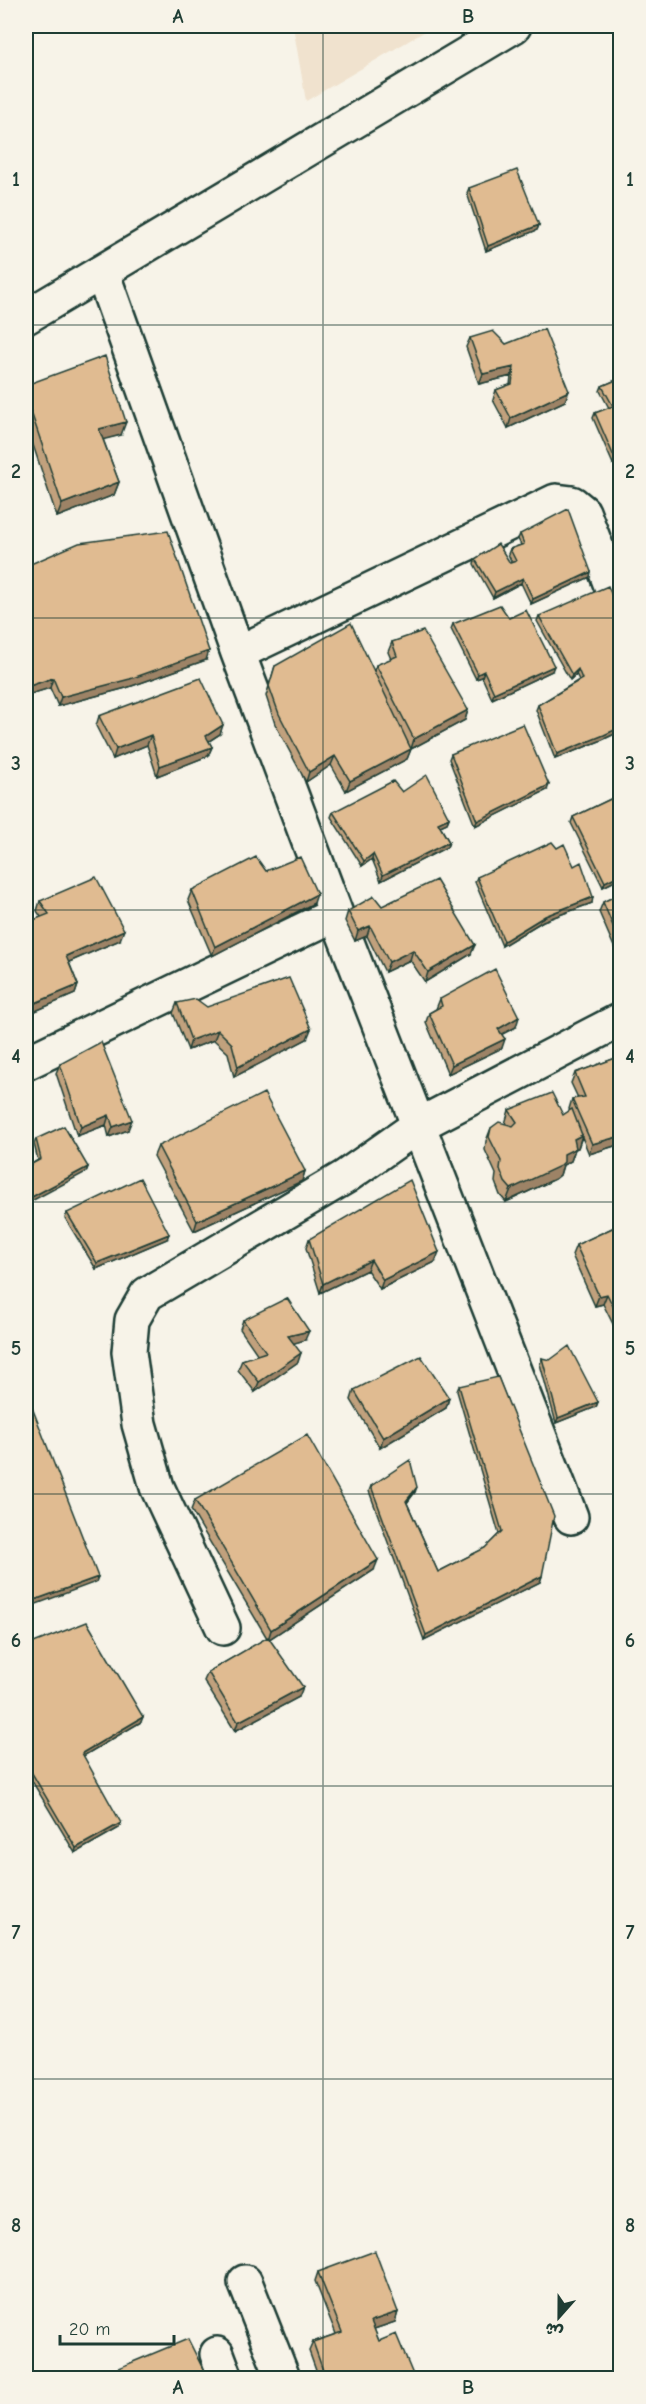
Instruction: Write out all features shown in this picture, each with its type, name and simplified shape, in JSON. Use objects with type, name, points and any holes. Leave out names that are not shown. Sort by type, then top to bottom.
[{"type":"street","points":[[26,317],[514,26]]},
{"type":"street","points":[[102,272],[238,653],[336,914],[572,1517]]},
{"type":"street","points":[[238,653],[556,501],[572,503],[583,512],[621,609]]},
{"type":"street","points":[[26,1063],[336,914]]},
{"type":"street","points":[[223,1628],[157,1487],[140,1424],[129,1352],[132,1320],[147,1294],[345,1178],[418,1125],[621,1020]]},
{"type":"street","points":[[245,2282],[283,2379]]},
{"type":"shaded area","points":[[293,26],[434,26],[306,101]]},
{"type":"building","points":[[517,170],[539,225],[488,246],[469,188]]},
{"type":"building","points":[[544,329],[569,391],[511,418],[496,390],[512,384],[514,367],[483,374],[470,338],[493,331],[506,344]]},
{"type":"building","points":[[105,356],[126,422],[99,429],[119,482],[62,504],[26,397],[26,385]]},
{"type":"building","points":[[621,378],[621,456],[615,459],[595,413],[613,406],[602,386]]},
{"type":"building","points":[[568,509],[591,572],[533,599],[523,578],[495,592],[475,559],[498,544],[510,563],[516,561],[510,549],[524,544],[520,534]]},
{"type":"building","points":[[168,531],[209,651],[130,679],[61,697],[53,678],[26,687],[26,623],[30,621],[26,611],[26,566],[79,543]]},
{"type":"building","points":[[608,586],[621,618],[621,727],[557,754],[538,705],[582,679],[578,669],[572,675],[539,616]]},
{"type":"building","points":[[500,605],[509,618],[526,610],[554,666],[494,693],[484,671],[478,674],[453,624]]},
{"type":"building","points":[[351,623],[411,749],[350,781],[335,756],[309,772],[279,714],[269,686],[275,666]]},
{"type":"building","points":[[423,631],[468,710],[414,739],[376,665],[397,656],[392,642]]},
{"type":"building","points":[[201,678],[223,725],[206,736],[212,747],[160,766],[151,735],[116,749],[99,716]]},
{"type":"building","points":[[523,724],[549,785],[477,821],[451,754]]},
{"type":"building","points":[[427,775],[449,818],[438,823],[449,842],[383,875],[373,854],[364,861],[333,812],[393,781],[402,792]]},
{"type":"building","points":[[621,794],[621,874],[605,882],[573,817]]},
{"type":"building","points":[[552,842],[557,848],[564,844],[574,866],[581,862],[593,897],[545,916],[504,941],[477,877]]},
{"type":"building","points":[[256,857],[266,871],[300,857],[317,894],[215,947],[192,890]]},
{"type":"building","points":[[96,877],[124,930],[66,956],[78,985],[28,1006],[26,1001],[26,923],[49,914],[40,901]]},
{"type":"building","points":[[436,880],[475,945],[428,972],[413,950],[389,962],[370,926],[358,931],[348,911],[374,896],[382,906]]},
{"type":"building","points":[[621,893],[621,945],[603,902]]},
{"type":"building","points":[[495,969],[519,1017],[498,1029],[505,1039],[452,1065],[429,1013],[442,1006],[440,999]]},
{"type":"building","points":[[289,978],[311,1029],[238,1067],[232,1044],[218,1030],[191,1040],[177,1003],[196,999],[207,1007]]},
{"type":"building","points":[[101,1042],[132,1120],[113,1127],[109,1115],[81,1127],[60,1064]]},
{"type":"building","points":[[621,1056],[621,1136],[592,1144],[572,1099],[585,1097],[575,1073]]},
{"type":"building","points":[[264,1093],[305,1171],[197,1221],[158,1146]]},
{"type":"building","points":[[552,1093],[563,1115],[572,1109],[582,1135],[574,1139],[576,1148],[564,1154],[564,1162],[560,1166],[511,1189],[505,1182],[500,1169],[501,1161],[489,1137],[491,1128],[499,1122],[513,1126],[517,1122],[509,1110]]},
{"type":"building","points":[[64,1126],[88,1167],[26,1200],[26,1155],[30,1165],[41,1159],[36,1139]]},
{"type":"building","points":[[140,1178],[169,1234],[97,1263],[67,1213]]},
{"type":"building","points":[[410,1180],[439,1252],[383,1280],[371,1260],[323,1284],[309,1239]]},
{"type":"building","points":[[621,1224],[621,1322],[607,1294],[599,1296],[576,1245]]},
{"type":"building","points":[[287,1298],[309,1331],[288,1336],[301,1353],[259,1382],[242,1360],[266,1352],[243,1320]]},
{"type":"building","points":[[569,1346],[598,1402],[558,1418],[542,1358],[550,1360]]},
{"type":"building","points":[[421,1356],[449,1398],[383,1438],[354,1390]]},
{"type":"building","points":[[498,1377],[554,1516],[542,1576],[426,1635],[371,1486],[410,1460],[417,1487],[406,1501],[438,1572],[485,1548],[502,1531],[459,1386]]},
{"type":"building","points":[[26,1392],[98,1577],[26,1603]]},
{"type":"building","points":[[307,1435],[378,1560],[271,1630],[195,1500]]},
{"type":"building","points":[[87,1622],[143,1717],[82,1753],[121,1823],[76,1848],[26,1763],[26,1670],[30,1668],[26,1646]]},
{"type":"building","points":[[268,1637],[303,1687],[238,1722],[208,1672]]},
{"type":"building","points":[[375,2251],[398,2312],[371,2321],[379,2341],[396,2334],[414,2377],[412,2379],[326,2379],[313,2342],[342,2332],[318,2272]]},
{"type":"building","points":[[188,2339],[205,2373],[192,2379],[92,2379]]}]
